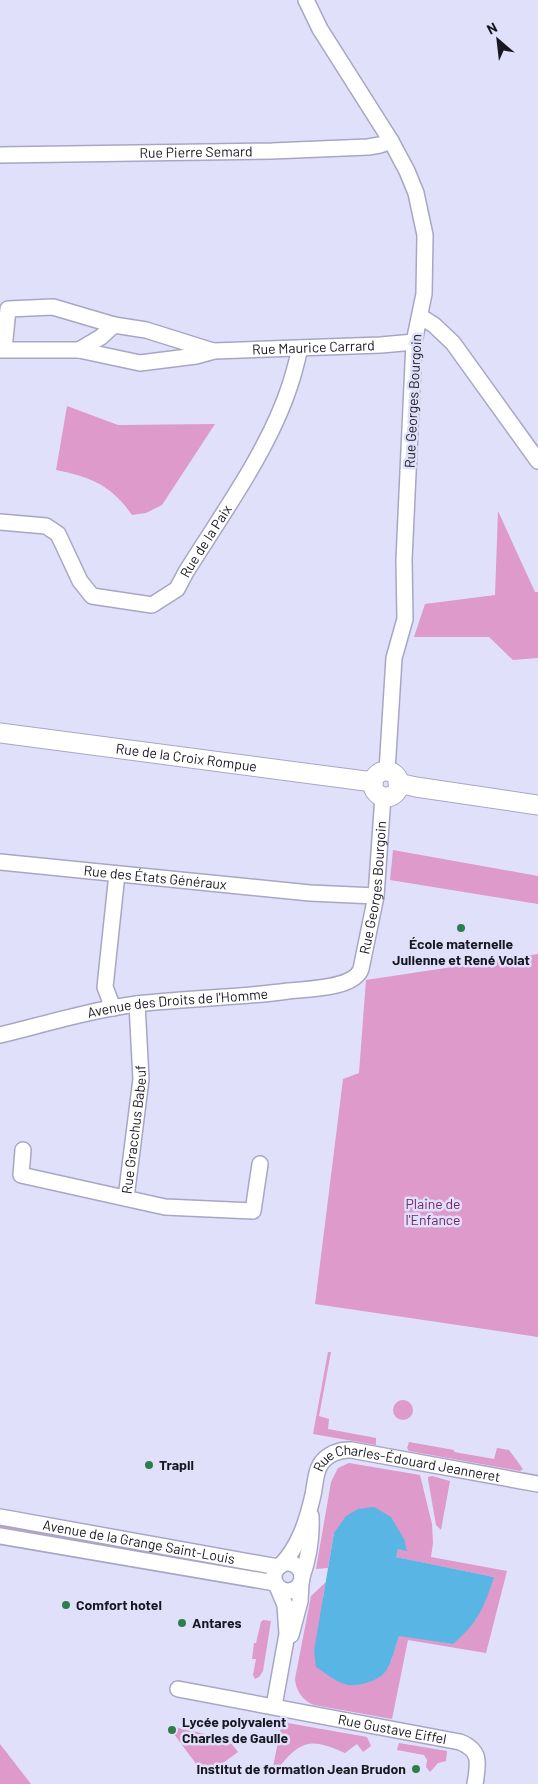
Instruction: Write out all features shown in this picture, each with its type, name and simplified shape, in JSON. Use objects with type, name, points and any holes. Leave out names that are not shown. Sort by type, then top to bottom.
[{"type":"street","name":"Rue Georges Bourgoin","points":[[306,0],[320,29],[391,141],[416,193],[425,235],[424,294],[414,342],[404,560],[404,619],[394,658],[376,896],[361,969],[356,977]]},
{"type":"street","name":"Rue Pierre Semard","points":[[0,155],[272,151],[368,147],[391,141]]},
{"type":"street","name":"Rue Maurice Carrard","points":[[214,351],[146,330],[114,325],[53,308],[8,309],[2,349],[79,350],[140,363],[196,356],[214,351],[381,345],[414,342]]},
{"type":"street","points":[[420,316],[434,325],[453,344],[538,461]]},
{"type":"street","points":[[79,350],[101,337],[114,325]]},
{"type":"street","name":"Rue de la Paix","points":[[0,522],[46,526],[58,534],[80,581],[92,596],[152,605],[177,589],[255,460],[276,420],[290,386],[300,348]]},
{"type":"street","name":"Rue de la Croix Rompue","points":[[0,733],[385,783],[538,805]]},
{"type":"street","name":"Rue des États Généraux","points":[[0,862],[310,893],[376,896]]},
{"type":"street","points":[[113,1008],[105,987],[117,874]]},
{"type":"street","name":"Avenue des Droits de l'Homme","points":[[0,1035],[137,1004],[278,993],[337,985],[356,977]]},
{"type":"street","name":"Rue Gracchus Babeuf","points":[[137,1004],[141,1079],[126,1198],[165,1207],[253,1211],[260,1164]]},
{"type":"street","points":[[23,1150],[21,1175],[126,1198]]},
{"type":"street","name":"Rue Charles-Édouard Jeanneret","points":[[279,1566],[294,1550],[310,1507],[319,1467],[329,1456],[345,1449],[538,1484]]},
{"type":"street","name":"Rue Charles-Édouard Jeanneret","points":[[301,1579],[307,1560],[311,1535],[310,1507]]},
{"type":"street","name":"Avenue de la Grange Saint-Louis","points":[[0,1517],[279,1566]]},
{"type":"street","name":"Avenue de la Grange Saint-Louis","points":[[0,1536],[276,1584]]},
{"type":"street","points":[[274,1706],[286,1648],[300,1601],[301,1579],[299,1569],[293,1564],[279,1566],[274,1575],[287,1614],[286,1648]]},
{"type":"street","points":[[276,1584],[283,1590],[291,1590],[296,1588],[301,1579]]},
{"type":"street","name":"Rue Gustave Eiffel","points":[[178,1689],[460,1742],[472,1749],[476,1754],[478,1766],[475,1784]]},
{"type":"green space","points":[[67,406],[118,425],[215,424],[162,505],[146,513],[132,515],[108,489],[90,479],[56,470]]},
{"type":"green space","points":[[498,511],[535,592],[538,592],[538,658],[513,660],[489,637],[414,637],[425,604],[495,595]]},
{"type":"green space","points":[[393,850],[538,876],[538,904],[390,880]]},
{"type":"green space","name":"Plaine de l'Enfance","points":[[538,954],[538,1337],[315,1304],[343,1079],[359,1073],[366,980]]},
{"type":"green space","points":[[328,1352],[331,1352],[319,1416],[329,1419],[328,1429],[376,1438],[376,1445],[313,1434]]},
{"type":"green space","points":[[403,1400],[410,1403],[413,1410],[410,1417],[403,1420],[396,1417],[393,1410],[396,1403]]},
{"type":"green space","points":[[409,1442],[494,1459],[497,1448],[509,1450],[523,1469],[520,1471],[409,1451],[407,1448]]},
{"type":"green space","points":[[349,1463],[420,1475],[432,1524],[433,1543],[431,1557],[507,1571],[486,1653],[408,1640],[392,1719],[314,1705],[301,1695],[295,1679],[311,1596],[326,1582],[323,1597],[391,1661],[399,1635],[453,1644],[494,1577],[395,1557],[398,1549],[334,1533],[328,1568],[316,1569],[331,1482],[338,1468]]},
{"type":"green space","points":[[432,1476],[450,1481],[441,1530],[436,1525],[428,1479],[428,1477]]},
{"type":"green space","points":[[0,1522],[150,1549],[149,1558],[0,1530]]},
{"type":"green space","points":[[263,1620],[271,1621],[263,1671],[255,1679],[253,1675],[256,1659],[252,1659],[254,1643],[256,1643]]},
{"type":"green space","points":[[282,1722],[367,1737],[371,1746],[363,1752],[357,1744],[345,1753],[325,1745],[309,1744],[295,1750],[280,1766],[273,1767]]},
{"type":"green space","points":[[174,1727],[228,1739],[238,1752],[205,1776],[174,1734]]},
{"type":"green space","points":[[399,1743],[447,1751],[446,1761],[438,1763],[430,1772],[426,1767],[427,1760],[424,1755],[397,1750]]},
{"type":"green space","points":[[0,1744],[31,1784],[0,1784]]},
{"type":"water","points":[[374,1507],[391,1517],[404,1539],[407,1551],[398,1549],[396,1557],[494,1577],[479,1614],[469,1629],[453,1644],[399,1636],[391,1661],[382,1675],[374,1680],[360,1684],[347,1685],[335,1680],[316,1667],[314,1651],[334,1533],[346,1516],[358,1509]]},
{"type":"place","name":"École maternelle Julienne et René Volat","points":[[461,928]]},
{"type":"place","name":"Trapil","points":[[149,1465]]},
{"type":"place","name":"Comfort hotel","points":[[66,1605]]},
{"type":"place","name":"Antares","points":[[182,1623]]},
{"type":"place","name":"Lycée polyvalent Charles de Gaulle","points":[[172,1730]]},
{"type":"place","name":"Institut de formation Jean Brudon","points":[[416,1769]]}]
